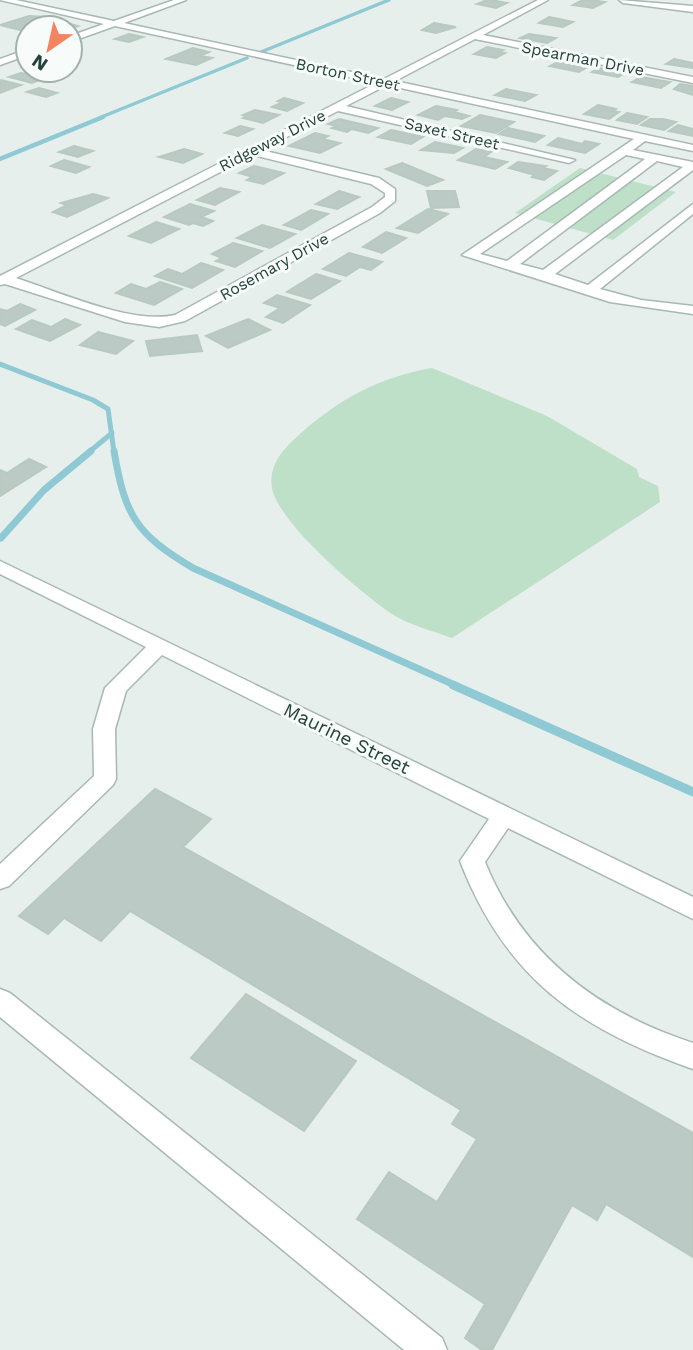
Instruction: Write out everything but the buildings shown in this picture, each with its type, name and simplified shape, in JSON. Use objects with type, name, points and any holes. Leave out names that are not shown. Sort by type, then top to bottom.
[{"type":"street","name":"Borton Street","points":[[4,0],[693,148]]},
{"type":"street","points":[[84,34],[182,0]]},
{"type":"street","name":"Ridgeway Drive","points":[[2,280],[544,0]]},
{"type":"street","points":[[623,0],[693,9]]},
{"type":"street","name":"Spearman Drive","points":[[472,36],[693,80]]},
{"type":"street","name":"Saxet Street","points":[[336,107],[569,160]]},
{"type":"street","points":[[643,137],[468,255],[545,275],[616,300],[638,305],[693,310]]},
{"type":"street","name":"Rosemary Drive","points":[[2,280],[138,322],[168,321],[267,271],[376,210],[391,198],[391,191],[376,181],[250,150]]},
{"type":"street","points":[[545,275],[692,166],[624,151]]},
{"type":"street","points":[[509,266],[655,158]]},
{"type":"street","points":[[590,290],[693,208]]},
{"type":"street","name":"Maurine Street","points":[[0,568],[693,909]]},
{"type":"street","points":[[0,878],[106,779],[104,729],[116,688],[159,646]]},
{"type":"street","points":[[504,816],[472,861],[487,900],[527,957],[564,992],[654,1043],[693,1056]]},
{"type":"street","points":[[0,1000],[430,1350]]},
{"type":"green space","points":[[580,168],[676,192],[613,240],[515,213]]},
{"type":"green space","points":[[432,368],[547,416],[637,469],[639,477],[658,486],[660,502],[452,638],[399,618],[361,591],[323,557],[289,520],[278,503],[271,480],[275,464],[283,451],[330,410],[361,391],[395,377]]},
{"type":"waterway","points":[[261,52],[389,0]]},
{"type":"waterway","points":[[99,118],[247,58]]},
{"type":"waterway","points":[[0,159],[103,117]]},
{"type":"waterway","points":[[0,364],[93,400],[108,409],[111,433]]},
{"type":"waterway","points":[[89,452],[111,433]]},
{"type":"waterway","points":[[111,433],[114,452]]},
{"type":"waterway","points":[[1,538],[44,490],[91,451]]},
{"type":"waterway","points":[[114,451],[123,492],[136,521],[158,545],[174,556],[193,568],[457,686]]},
{"type":"waterway","points":[[453,685],[693,792]]}]
